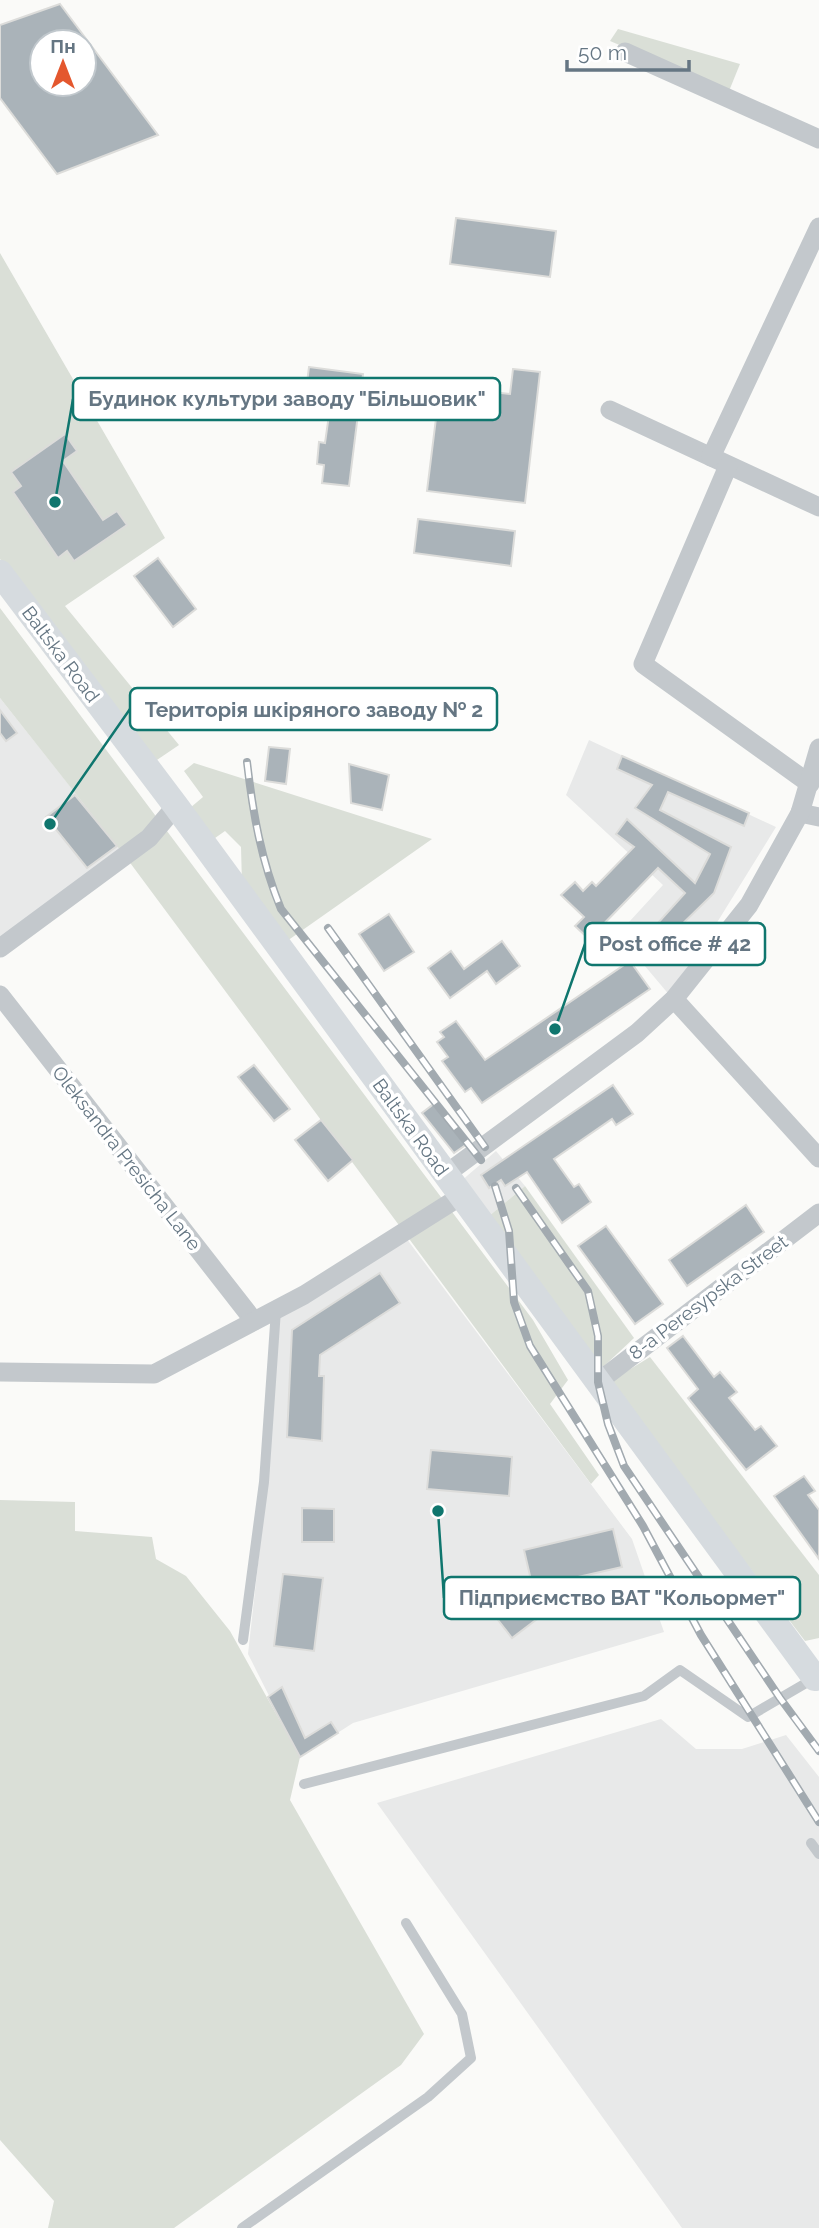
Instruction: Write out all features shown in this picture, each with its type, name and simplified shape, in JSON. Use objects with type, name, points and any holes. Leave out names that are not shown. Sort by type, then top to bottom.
[{"type":"main road","name":"Baltska Road","points":[[0,573],[176,806],[818,1678]]},
{"type":"street","points":[[625,52],[819,139]]},
{"type":"street","points":[[810,784],[643,664],[720,461],[819,227]]},
{"type":"street","points":[[610,410],[819,507]]},
{"type":"street","points":[[446,1174],[637,1033],[674,999],[748,905],[810,815],[810,784],[819,748]]},
{"type":"street","points":[[0,948],[149,838],[176,806]]},
{"type":"street","name":"Oleksandra Presicha Lane","points":[[0,995],[254,1321]]},
{"type":"street","points":[[674,999],[819,1158]]},
{"type":"street","points":[[0,1372],[153,1374],[276,1310],[461,1196]]},
{"type":"street","name":"8-a Peresypska Street","points":[[598,1382],[819,1213]]},
{"type":"lane","points":[[243,1640],[264,1482],[276,1310]]},
{"type":"lane","points":[[304,1784],[645,1696],[680,1670],[748,1717],[818,1678]]},
{"type":"lane","points":[[811,1843],[819,1854]]},
{"type":"lane","points":[[242,2228],[428,2097],[471,2059],[463,2014],[406,1923]]},
{"type":"shaded area","points":[[618,29],[740,64],[729,91],[610,41]]},
{"type":"shaded area","points":[[0,253],[165,538],[65,606],[179,745],[151,764],[0,559]]},
{"type":"shaded area","points":[[0,608],[533,1320],[568,1380],[550,1404],[599,1475],[591,1484],[128,860],[0,698]]},
{"type":"shaded area","points":[[0,698],[123,853],[0,943]]},
{"type":"shaded area","points":[[589,740],[776,827],[671,997],[618,934],[663,885],[566,795]]},
{"type":"shaded area","points":[[194,763],[432,839],[287,941],[242,884],[241,847],[225,831],[208,843],[184,813],[203,797],[184,771]]},
{"type":"shaded area","points":[[496,1151],[525,1186],[489,1216],[460,1182]]},
{"type":"shaded area","points":[[525,1186],[634,1338],[601,1369],[489,1216]]},
{"type":"shaded area","points":[[403,1234],[632,1539],[664,1632],[353,1723],[300,1757],[248,1654],[267,1483],[279,1311]]},
{"type":"shaded area","points":[[650,1357],[819,1575],[819,1638],[805,1641],[609,1382]]},
{"type":"shaded area","points":[[0,1500],[75,1502],[75,1531],[152,1537],[156,1559],[186,1576],[230,1631],[300,1757],[290,1800],[424,2034],[401,2065],[174,2228],[48,2228],[54,2201],[0,2140]]},
{"type":"shaded area","points":[[661,1719],[696,1749],[742,1749],[786,1735],[819,1777],[819,2228],[682,2228],[377,1803]]},
{"type":"building","points":[[60,4],[78,28],[28,28],[28,98],[98,98],[98,55],[158,135],[57,174],[0,98],[0,25]]},
{"type":"building","points":[[456,218],[556,231],[550,277],[450,264]]},
{"type":"building","points":[[309,367],[363,374],[349,486],[322,483],[324,465],[317,464],[319,442],[325,443],[331,401],[305,398]]},
{"type":"building","points":[[513,369],[540,372],[525,503],[427,491],[440,386],[510,394]]},
{"type":"building","points":[[65,434],[77,451],[63,461],[103,520],[117,511],[127,525],[74,561],[67,551],[58,558],[13,492],[21,486],[11,472]]},
{"type":"building","points":[[418,519],[515,531],[511,566],[414,553]]},
{"type":"building","points":[[158,558],[196,609],[173,627],[134,576]]},
{"type":"building","points":[[0,710],[17,733],[6,741],[0,733]]},
{"type":"building","points":[[269,747],[290,749],[286,784],[265,781]]},
{"type":"building","points":[[622,756],[749,813],[744,826],[668,792],[660,810],[731,847],[714,893],[667,939],[657,924],[685,893],[658,868],[589,939],[575,926],[584,917],[561,895],[575,882],[583,891],[592,882],[596,886],[634,847],[616,834],[627,819],[695,883],[710,854],[635,808],[652,785],[617,769]]},
{"type":"building","points":[[349,764],[389,775],[382,810],[351,803]]},
{"type":"building","points":[[75,795],[117,846],[87,868],[46,817]]},
{"type":"building","points":[[389,914],[414,952],[384,971],[359,934]]},
{"type":"building","points":[[502,941],[520,966],[496,984],[487,971],[450,998],[428,968],[451,951],[464,969]]},
{"type":"building","points":[[630,961],[650,989],[482,1103],[471,1088],[465,1092],[442,1061],[448,1057],[437,1042],[444,1037],[440,1032],[456,1021],[485,1060]]},
{"type":"building","points":[[254,1065],[290,1109],[274,1121],[238,1077]]},
{"type":"building","points":[[613,1085],[633,1114],[616,1125],[612,1119],[554,1159],[574,1187],[579,1184],[591,1202],[562,1223],[527,1172],[505,1186],[501,1180],[489,1188],[481,1175]]},
{"type":"building","points":[[435,1103],[467,1144],[454,1153],[422,1113]]},
{"type":"building","points":[[321,1120],[353,1160],[328,1181],[295,1140]]},
{"type":"building","points":[[746,1205],[764,1232],[687,1286],[669,1260]]},
{"type":"building","points":[[606,1226],[663,1304],[635,1324],[578,1246]]},
{"type":"building","points":[[380,1273],[400,1303],[320,1355],[319,1376],[324,1376],[322,1441],[287,1437],[292,1330]]},
{"type":"building","points":[[683,1336],[714,1377],[720,1372],[737,1392],[729,1398],[755,1430],[761,1426],[777,1446],[746,1470],[688,1398],[698,1389],[667,1348]]},
{"type":"building","points":[[431,1450],[512,1457],[509,1496],[427,1489]]},
{"type":"building","points":[[804,1476],[815,1491],[808,1495],[819,1510],[819,1559],[774,1496]]},
{"type":"building","points":[[302,1508],[334,1509],[334,1542],[302,1542]]},
{"type":"building","points":[[613,1529],[622,1567],[561,1581],[570,1594],[512,1638],[498,1620],[534,1593],[524,1550]]},
{"type":"building","points":[[283,1574],[323,1578],[314,1651],[274,1646]]},
{"type":"building","points":[[282,1687],[305,1738],[331,1722],[338,1733],[300,1757],[268,1697]]},
{"type":"railway","points":[[247,762],[259,837],[281,909],[481,1160]]},
{"type":"railway","points":[[328,928],[485,1147]]},
{"type":"railway","points":[[495,1186],[509,1231],[514,1302],[530,1346],[643,1526],[701,1635],[819,1822]]},
{"type":"railway","points":[[516,1188],[588,1291],[598,1336],[598,1382],[608,1424],[624,1466],[780,1698],[819,1751]]},
{"type":"place","name":"Будинок культури заводу \"Більшовик\"","points":[[55,502]]},
{"type":"place","name":"Територія шкіряного заводу № 2","points":[[50,824]]},
{"type":"place","name":"Post office # 42","points":[[555,1029]]},
{"type":"place","name":"Підприємство ВАТ \"Кольормет\"","points":[[438,1511]]}]
